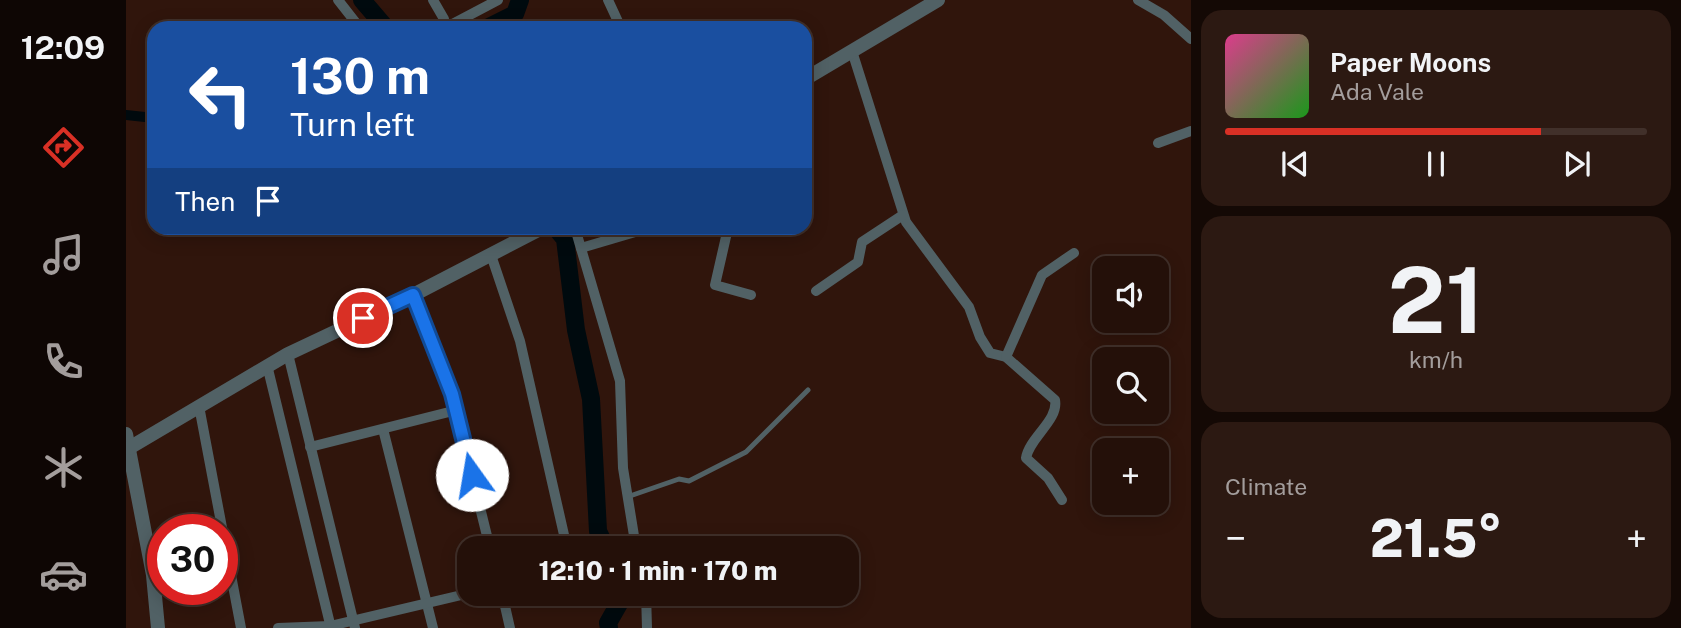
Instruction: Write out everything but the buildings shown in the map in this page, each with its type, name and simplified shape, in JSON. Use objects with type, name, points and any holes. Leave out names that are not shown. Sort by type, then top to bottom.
[{"type":"street","points":[[338,0],[354,21]]},
{"type":"street","points":[[433,0],[444,21]]},
{"type":"street","points":[[458,21],[498,0]]},
{"type":"street","points":[[608,0],[618,21]]},
{"type":"street","points":[[812,75],[938,0]]},
{"type":"street","points":[[1138,0],[1164,15],[1191,39]]},
{"type":"street","points":[[852,51],[874,112],[902,215],[970,307],[980,337],[990,353],[1006,357],[1055,400],[1056,409],[1029,446],[1026,458],[1048,478],[1062,500]]},
{"type":"street","points":[[1158,143],[1191,131]]},
{"type":"street","points":[[816,291],[858,262],[862,242],[902,215]]},
{"type":"street","points":[[158,628],[153,575],[128,441],[200,406],[288,354],[413,295],[529,235]]},
{"type":"street","points":[[577,235],[620,381],[622,449],[634,536]]},
{"type":"street","points":[[581,248],[625,235]]},
{"type":"street","points":[[726,235],[715,285],[751,295]]},
{"type":"street","points":[[1006,357],[1042,275],[1074,253]]},
{"type":"street","points":[[491,255],[520,341],[564,536]]},
{"type":"street","points":[[413,295],[457,410],[487,536]]},
{"type":"street","points":[[288,354],[354,624]]},
{"type":"street","points":[[267,365],[330,627]]},
{"type":"street","points":[[200,406],[241,628]]},
{"type":"street","points":[[310,447],[457,410]]},
{"type":"street","points":[[383,429],[432,628]]},
{"type":"street","points":[[278,628],[354,624],[457,596]]},
{"type":"street","points":[[505,606],[510,628]]},
{"type":"street","points":[[646,606],[647,628]]},
{"type":"lane","points":[[627,497],[679,479],[689,481],[746,452],[808,390]]},
{"type":"waterway","points":[[362,0],[380,21]]},
{"type":"waterway","points":[[501,21],[515,14],[520,0]]},
{"type":"waterway","points":[[126,115],[147,117]]},
{"type":"waterway","points":[[562,235],[565,239],[576,330],[591,399],[600,536]]},
{"type":"waterway","points":[[609,628],[608,623],[618,606]]},
{"type":"route","points":[[363,318],[413,295],[452,394],[472,475]]}]
